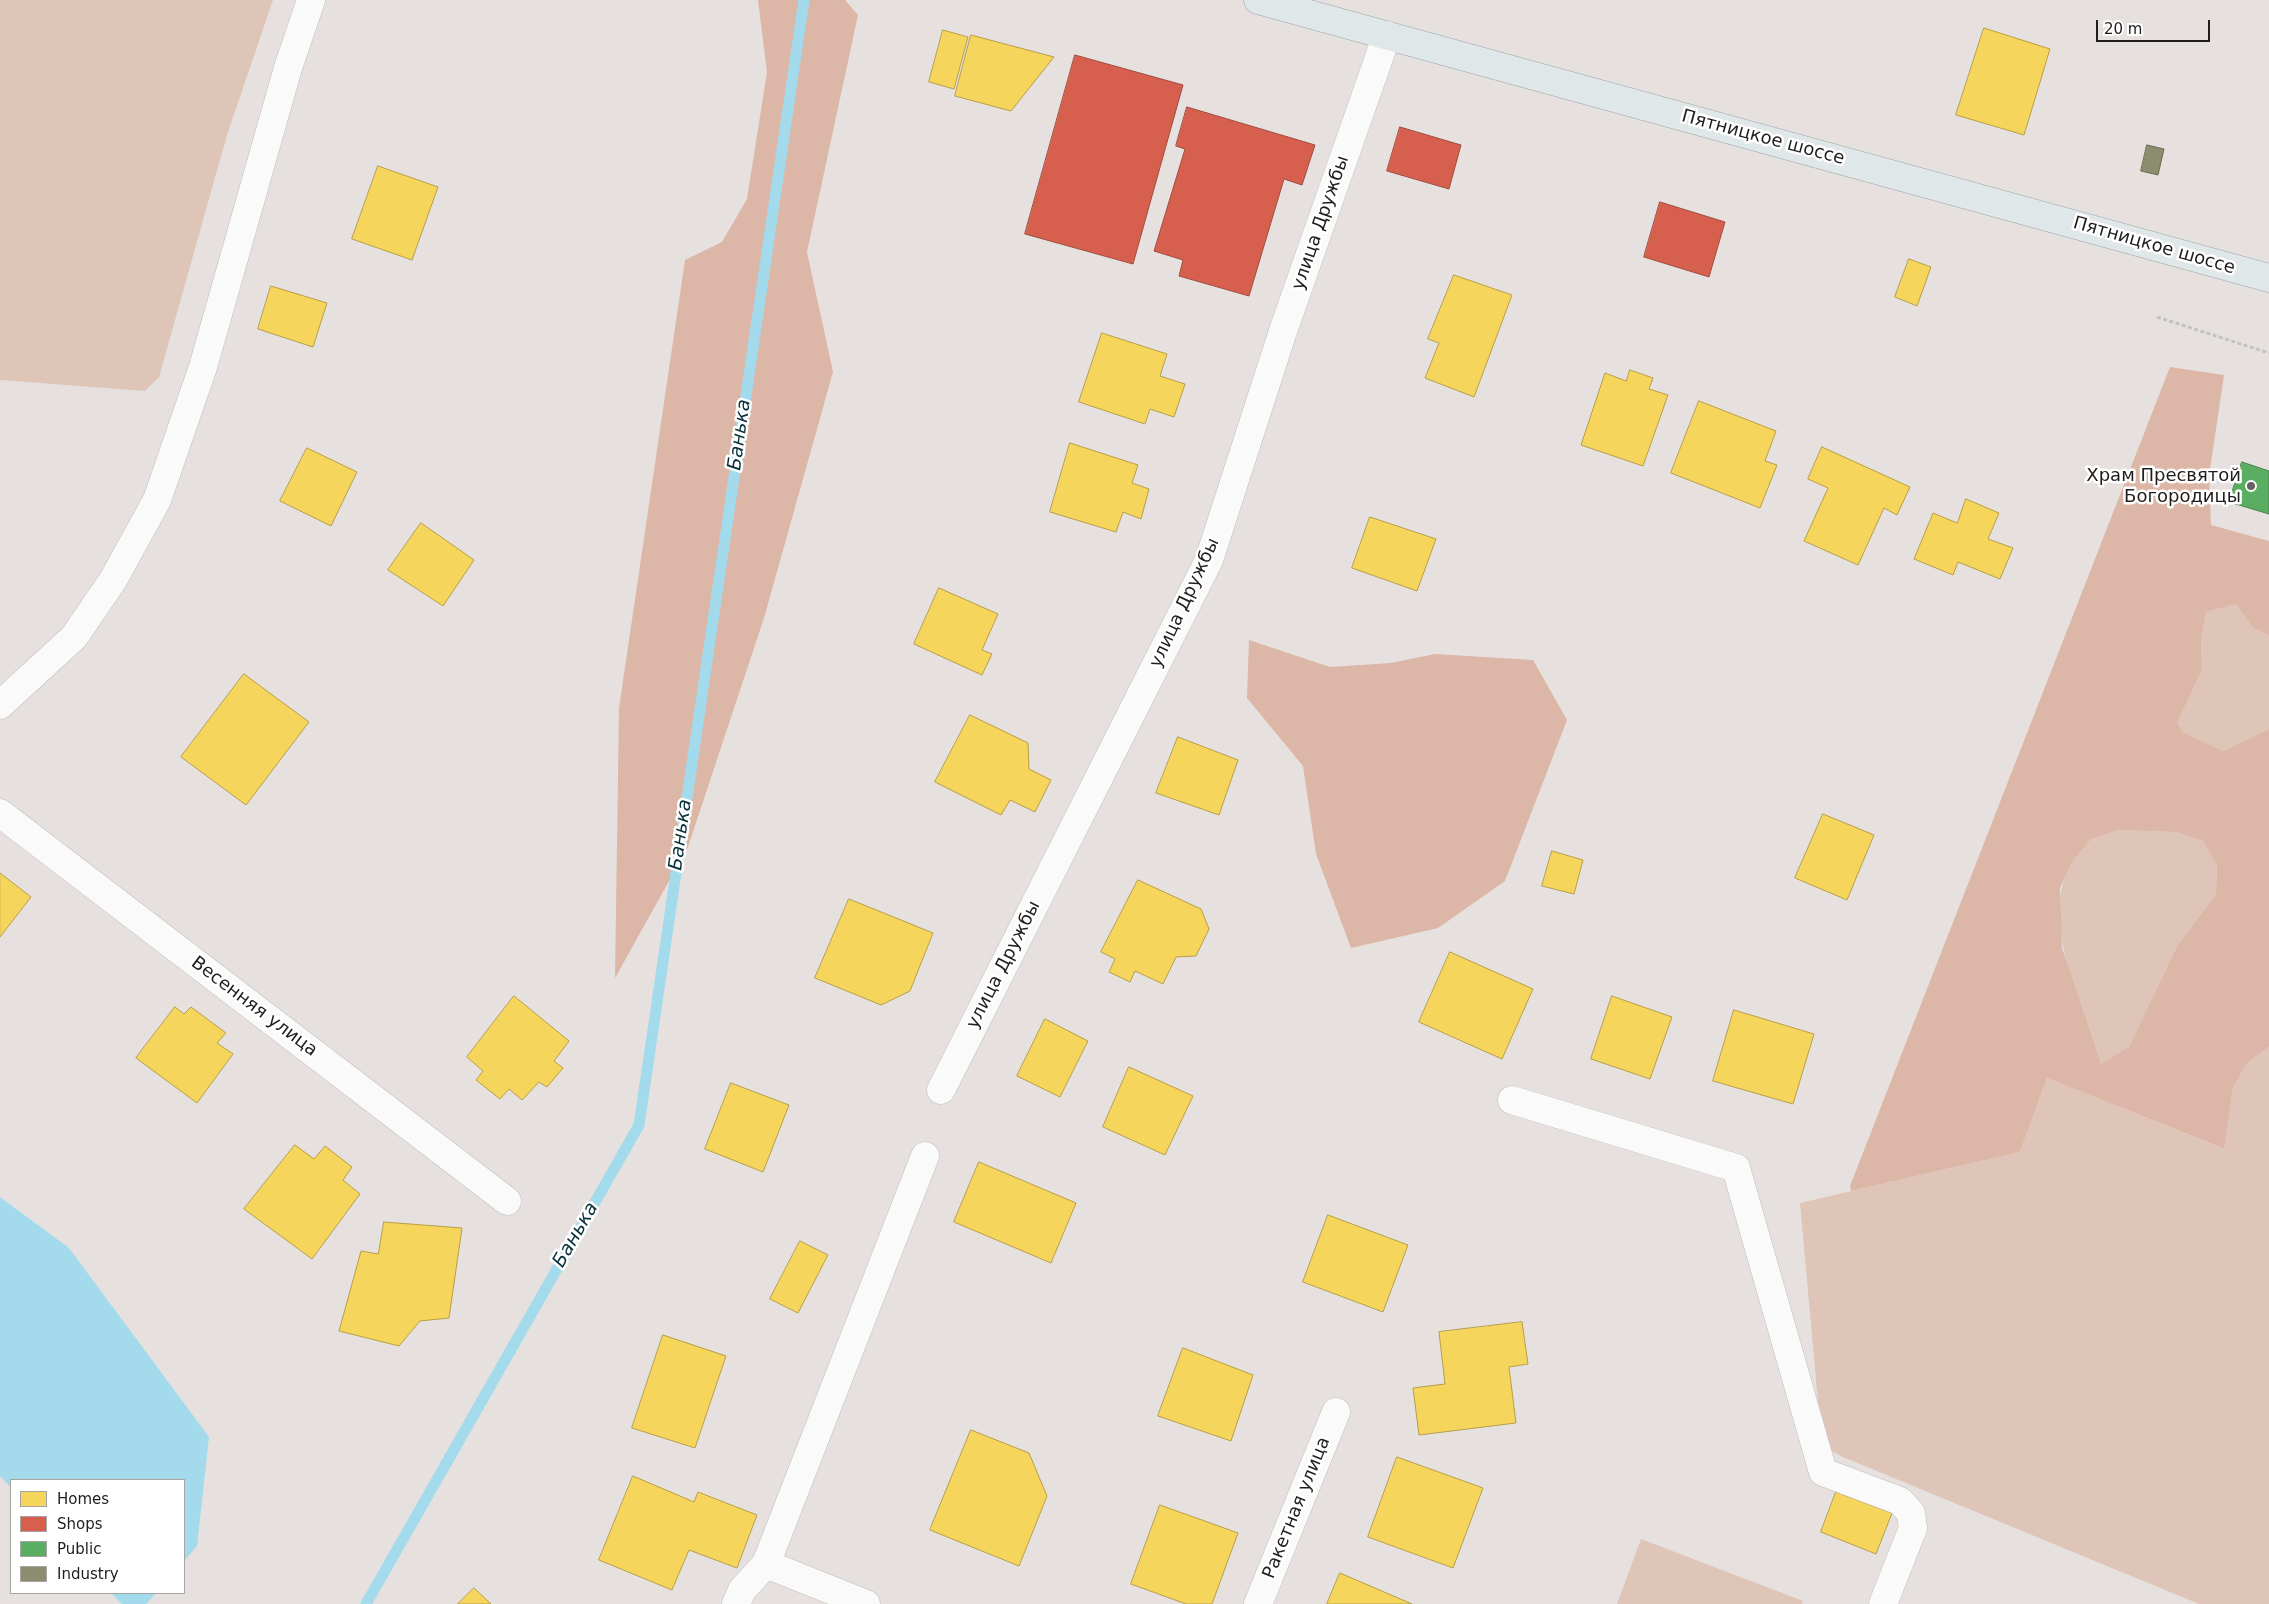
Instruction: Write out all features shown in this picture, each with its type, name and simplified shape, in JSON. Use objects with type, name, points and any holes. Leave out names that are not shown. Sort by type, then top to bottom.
[{"type":"main road","name":"Пятницкое шоссе","points":[[1258,0],[2269,278]]},
{"type":"street","points":[[0,705],[74,636],[113,580],[157,500],[203,367],[288,68],[311,0]]},
{"type":"street","name":"улица Дружбы","points":[[941,1090],[1209,560],[1283,331],[1387,34]]},
{"type":"street","name":"Весенняя улица","points":[[0,813],[507,1201]]},
{"type":"street","points":[[1512,1100],[1736,1168],[1823,1472],[1900,1501],[1911,1513],[1913,1528],[1883,1604]]},
{"type":"street","points":[[736,1604],[742,1590],[766,1564],[925,1156]]},
{"type":"street","name":"Ракетная улица","points":[[1258,1604],[1336,1412]]},
{"type":"street","points":[[766,1564],[866,1604]]},
{"type":"path","points":[[2157,317],[2269,353]]},
{"type":"shaded area","points":[[0,0],[273,0],[227,135],[159,377],[145,391],[0,380]]},
{"type":"shaded area","points":[[758,0],[845,0],[858,15],[807,252],[833,372],[764,618],[688,847],[615,978],[619,708],[685,260],[722,242],[747,199],[767,72]]},
{"type":"shaded area","points":[[2170,367],[2224,375],[2209,476],[2211,525],[2269,541],[2269,636],[2252,627],[2236,604],[2206,612],[2201,641],[2202,670],[2177,723],[2183,732],[2223,751],[2269,729],[2269,1047],[2248,1062],[2233,1087],[2224,1149],[2047,1078],[2020,1152],[1851,1191],[1850,1186]],"holes":[[[2118,830],[2176,832],[2203,841],[2217,866],[2216,894],[2177,946],[2129,1047],[2101,1064],[2062,948],[2060,888],[2072,861],[2091,839]]]},
{"type":"shaded area","points":[[2236,604],[2252,627],[2269,636],[2269,729],[2223,751],[2183,732],[2177,723],[2202,670],[2201,641],[2206,612]]},
{"type":"shaded area","points":[[1249,640],[1330,667],[1391,663],[1435,654],[1533,660],[1567,720],[1505,881],[1438,928],[1351,948],[1316,854],[1303,766],[1247,698]]},
{"type":"shaded area","points":[[2118,830],[2176,832],[2203,841],[2217,866],[2216,894],[2177,946],[2129,1047],[2101,1065],[2071,980],[2060,917],[2062,888],[2071,862],[2090,840]]},
{"type":"shaded area","points":[[2269,1047],[2269,1604],[2199,1604],[1843,1457],[1822,1446],[1800,1203],[2020,1152],[2047,1078],[2223,1149],[2233,1087],[2248,1062]]},
{"type":"shaded area","points":[[1641,1539],[1803,1601],[1802,1604],[1617,1604]]},
{"type":"water","points":[[0,1197],[69,1248],[209,1437],[197,1546],[185,1560],[185,1479],[10,1479],[10,1487],[0,1476]]},
{"type":"water","points":[[112,1594],[155,1594],[146,1604],[122,1604]]},
{"type":"building: Homes","points":[[1984,28],[2050,49],[2024,135],[1956,115]]},
{"type":"building: Homes","points":[[943,30],[968,37],[954,89],[929,82]]},
{"type":"building: Homes","points":[[971,35],[1054,57],[1011,111],[955,96]]},
{"type":"building: Homes","points":[[378,166],[438,187],[412,260],[352,239]]},
{"type":"building: Homes","points":[[1909,259],[1931,267],[1917,306],[1895,297]]},
{"type":"building: Homes","points":[[1454,275],[1512,295],[1474,397],[1425,378],[1439,343],[1428,339]]},
{"type":"building: Homes","points":[[271,286],[327,303],[313,347],[258,329]]},
{"type":"building: Homes","points":[[1102,333],[1167,354],[1160,376],[1185,384],[1174,417],[1150,409],[1145,424],[1079,402]]},
{"type":"building: Homes","points":[[1630,370],[1653,378],[1649,389],[1668,395],[1643,466],[1581,445],[1605,373],[1626,381]]},
{"type":"building: Homes","points":[[1699,401],[1776,431],[1765,461],[1777,465],[1760,508],[1671,473]]},
{"type":"building: Homes","points":[[1070,443],[1138,465],[1132,483],[1149,489],[1141,519],[1123,512],[1116,532],[1050,512]]},
{"type":"building: Homes","points":[[1822,447],[1910,487],[1897,515],[1884,508],[1858,565],[1804,541],[1828,488],[1808,479]]},
{"type":"building: Homes","points":[[307,448],[357,472],[331,526],[280,501]]},
{"type":"building: Homes","points":[[1966,499],[1999,513],[1988,539],[2013,548],[2000,579],[1958,562],[1953,575],[1914,559],[1933,513],[1957,523]]},
{"type":"building: Homes","points":[[1370,517],[1436,539],[1417,591],[1352,568]]},
{"type":"building: Homes","points":[[421,523],[474,560],[443,606],[388,570]]},
{"type":"building: Homes","points":[[939,588],[998,614],[982,650],[992,654],[982,675],[914,644]]},
{"type":"building: Homes","points":[[244,674],[309,722],[246,805],[181,757]]},
{"type":"building: Homes","points":[[970,715],[1028,743],[1029,769],[1051,780],[1035,812],[1010,800],[1001,815],[935,782]]},
{"type":"building: Homes","points":[[1178,737],[1238,760],[1219,815],[1156,793]]},
{"type":"building: Homes","points":[[1823,814],[1874,835],[1847,900],[1795,878]]},
{"type":"building: Homes","points":[[1552,851],[1583,860],[1574,894],[1542,886]]},
{"type":"building: Homes","points":[[0,873],[31,897],[0,937]]},
{"type":"building: Homes","points":[[1138,880],[1201,909],[1209,929],[1196,956],[1176,957],[1163,984],[1135,971],[1130,982],[1109,972],[1115,959],[1101,952]]},
{"type":"building: Homes","points":[[849,899],[933,933],[910,991],[881,1005],[815,978]]},
{"type":"building: Homes","points":[[1450,952],[1533,989],[1502,1059],[1419,1022]]},
{"type":"building: Homes","points":[[514,996],[569,1041],[554,1061],[563,1068],[547,1087],[539,1082],[522,1100],[509,1089],[500,1099],[476,1080],[483,1071],[467,1057]]},
{"type":"building: Homes","points":[[1612,996],[1672,1017],[1650,1079],[1591,1059]]},
{"type":"building: Homes","points":[[175,1007],[184,1014],[191,1007],[226,1033],[217,1043],[233,1054],[197,1103],[136,1058]]},
{"type":"building: Homes","points":[[1734,1010],[1814,1034],[1793,1104],[1713,1081]]},
{"type":"building: Homes","points":[[1045,1019],[1088,1041],[1060,1097],[1017,1076]]},
{"type":"building: Homes","points":[[1129,1067],[1193,1096],[1165,1155],[1103,1127]]},
{"type":"building: Homes","points":[[731,1083],[789,1105],[763,1172],[705,1149]]},
{"type":"building: Homes","points":[[295,1145],[314,1159],[325,1146],[352,1167],[343,1180],[360,1194],[312,1259],[244,1209]]},
{"type":"building: Homes","points":[[979,1162],[1076,1203],[1051,1263],[954,1222]]},
{"type":"building: Homes","points":[[1328,1215],[1408,1245],[1383,1312],[1303,1282]]},
{"type":"building: Homes","points":[[384,1222],[462,1228],[449,1318],[420,1321],[399,1346],[339,1331],[361,1251],[378,1254]]},
{"type":"building: Homes","points":[[800,1241],[828,1255],[798,1313],[770,1299]]},
{"type":"building: Homes","points":[[1522,1322],[1528,1364],[1509,1367],[1516,1423],[1419,1435],[1413,1388],[1445,1384],[1439,1332]]},
{"type":"building: Homes","points":[[663,1335],[726,1356],[695,1448],[632,1428]]},
{"type":"building: Homes","points":[[1183,1348],[1253,1375],[1231,1441],[1158,1416]]},
{"type":"building: Homes","points":[[971,1430],[1029,1453],[1047,1496],[1019,1566],[930,1530]]},
{"type":"building: Homes","points":[[1397,1457],[1483,1488],[1453,1568],[1368,1537]]},
{"type":"building: Homes","points":[[633,1476],[694,1502],[698,1492],[757,1515],[737,1568],[689,1550],[672,1590],[599,1560]]},
{"type":"building: Homes","points":[[1836,1492],[1892,1513],[1876,1554],[1821,1532]]},
{"type":"building: Homes","points":[[1160,1505],[1238,1533],[1212,1604],[1186,1604],[1131,1584]]},
{"type":"building: Homes","points":[[1340,1573],[1412,1604],[1327,1604]]},
{"type":"building: Homes","points":[[474,1588],[491,1604],[458,1604]]},
{"type":"building: Shops","points":[[1075,55],[1183,85],[1133,264],[1025,234]]},
{"type":"building: Shops","points":[[1187,107],[1315,145],[1302,185],[1284,179],[1249,296],[1179,276],[1183,260],[1154,251],[1185,149],[1176,146]]},
{"type":"building: Shops","points":[[1400,127],[1461,145],[1449,189],[1387,171]]},
{"type":"building: Shops","points":[[1660,202],[1725,222],[1709,277],[1644,257]]},
{"type":"building: Public","name":"Храм Пресвятой Богородицы","points":[[2242,462],[2269,471],[2269,514],[2229,502]]},
{"type":"building: Industry","points":[[2147,145],[2164,149],[2158,175],[2141,171]]},
{"type":"waterway","name":"Банька","points":[[366,1604],[639,1125],[804,0]]},
{"type":"place","name":"Храм Пресвятой Богородицы","points":[[2251,486]]}]
